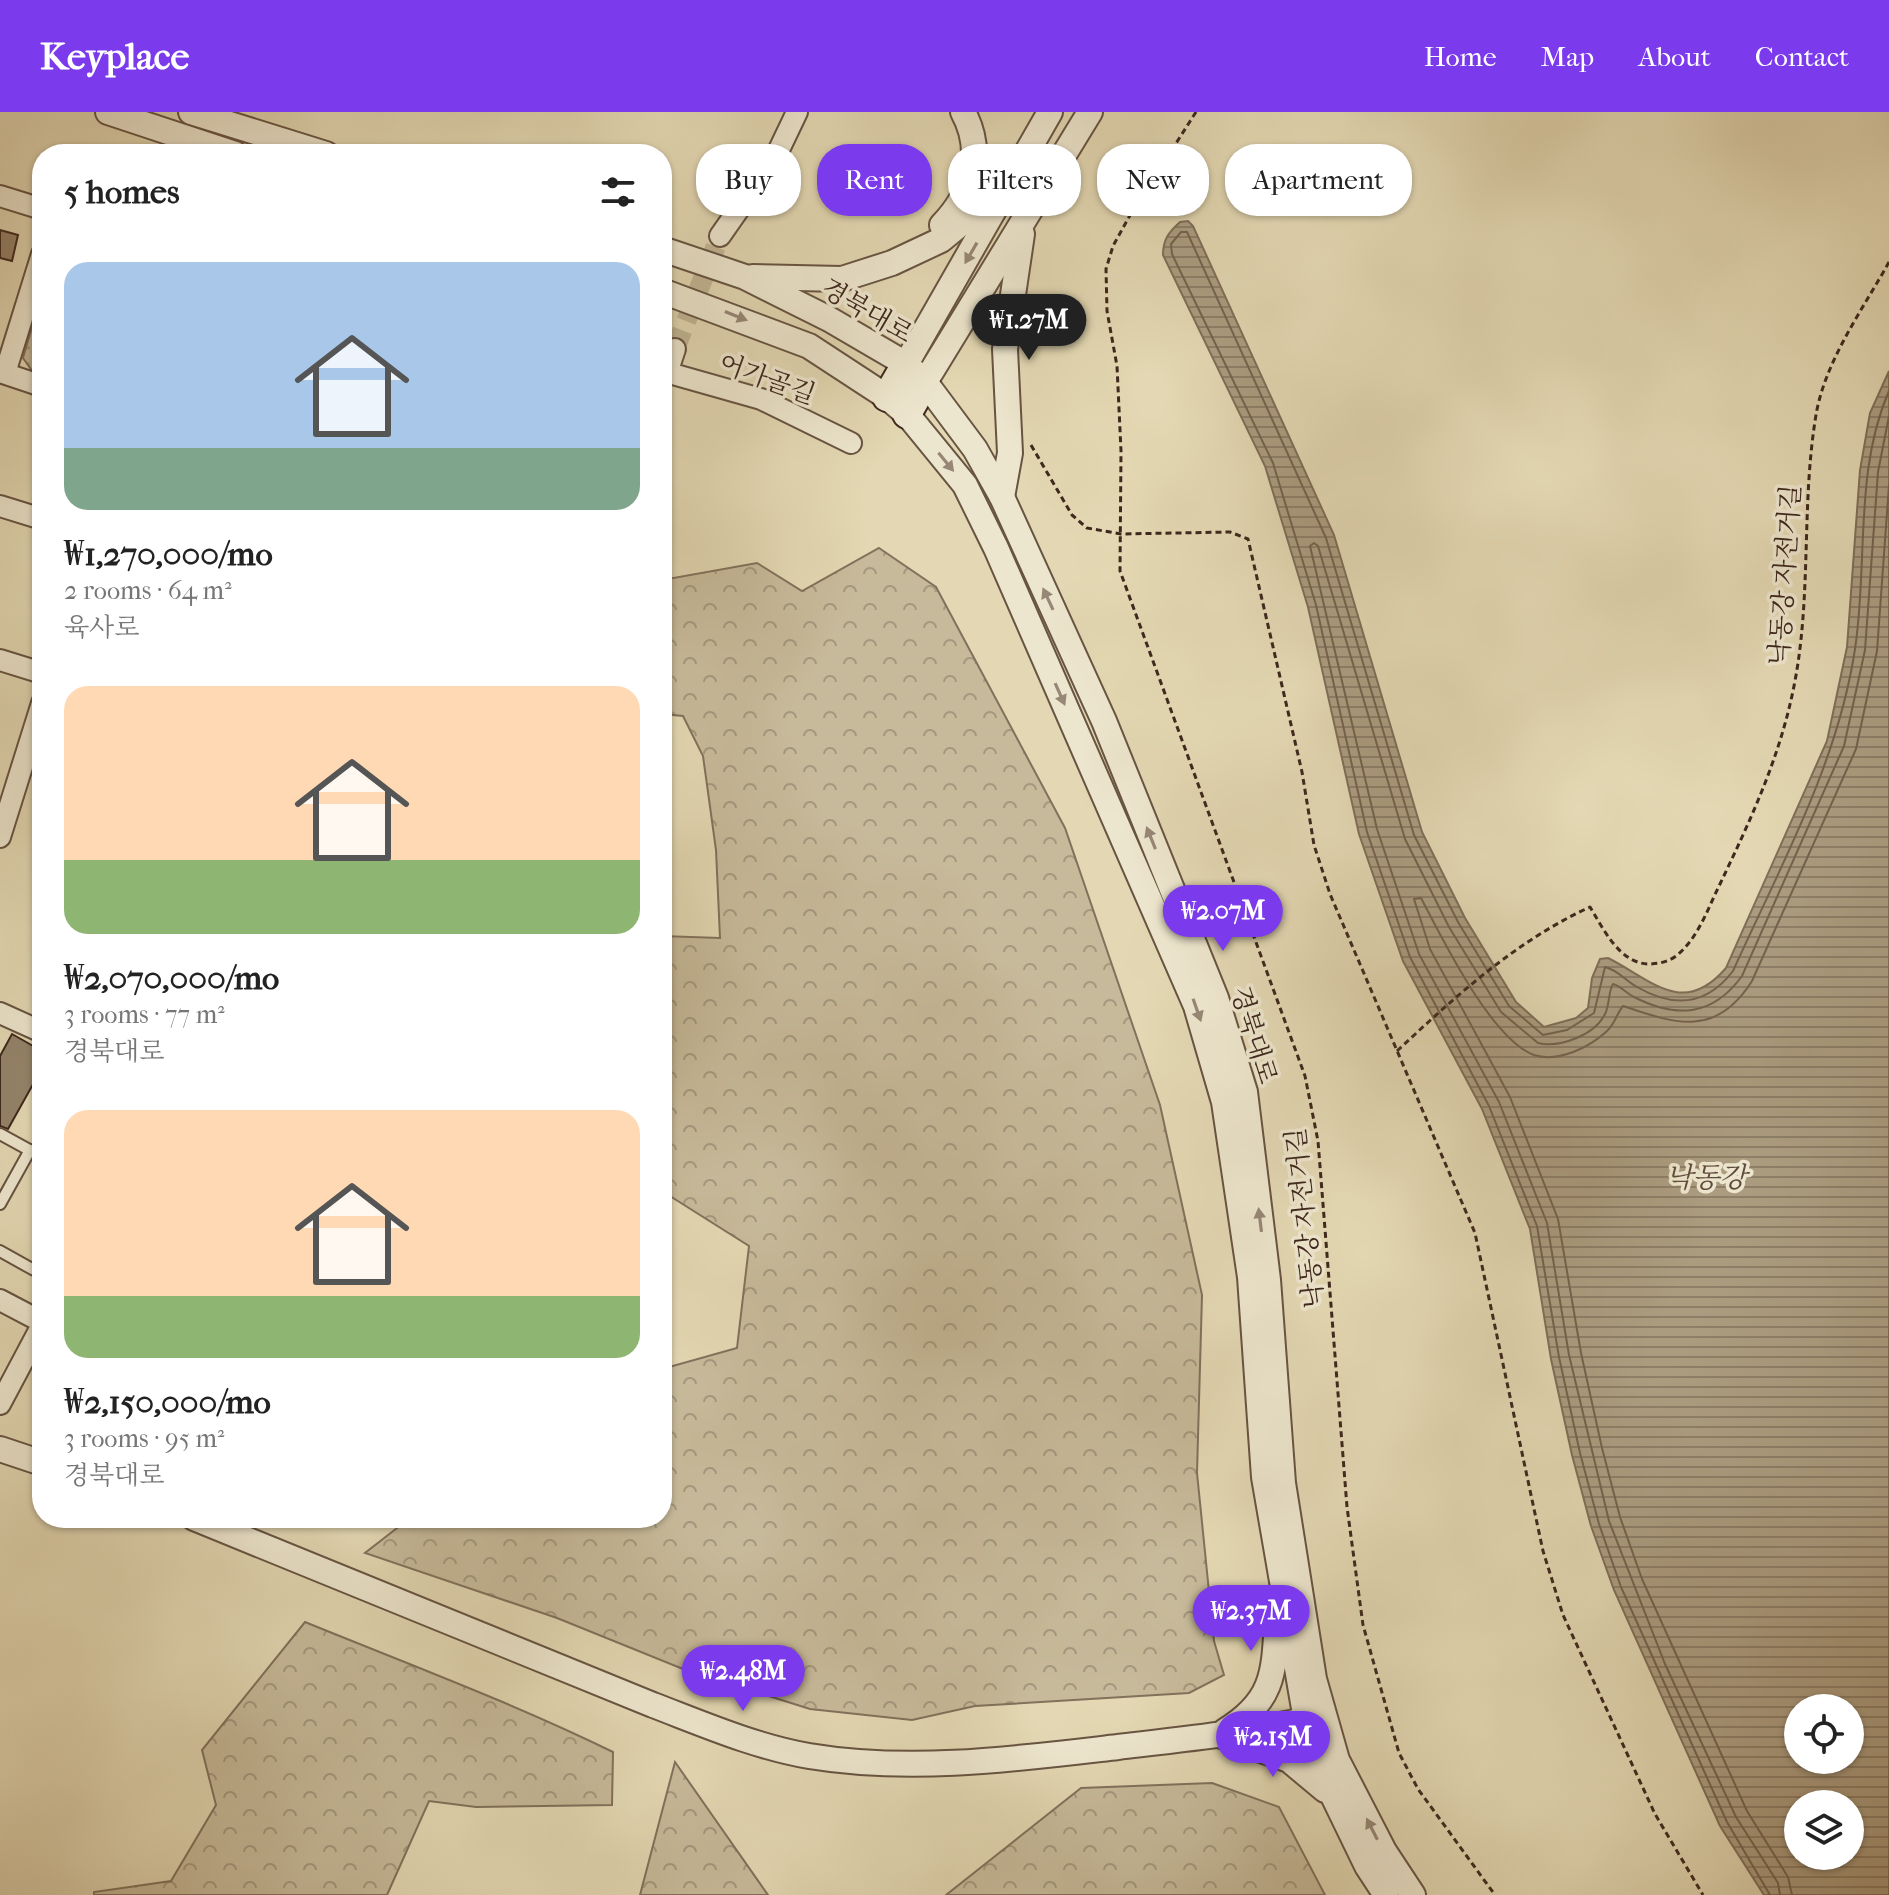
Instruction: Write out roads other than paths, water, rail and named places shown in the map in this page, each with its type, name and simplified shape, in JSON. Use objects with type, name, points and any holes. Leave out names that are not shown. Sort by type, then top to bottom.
[{"type":"main road","points":[[897,405],[915,373]]},
{"type":"street","points":[[108,112],[199,144]]},
{"type":"street","points":[[191,112],[294,144]]},
{"type":"street","points":[[720,236],[776,156],[797,112]]},
{"type":"street","points":[[892,263],[936,230],[966,196],[974,171],[973,142],[963,112]]},
{"type":"street","points":[[1035,144],[1050,112]]},
{"type":"street","points":[[915,373],[1024,218],[1090,112]]},
{"type":"street","points":[[0,196],[32,206]]},
{"type":"street","points":[[745,277],[842,279],[892,263],[941,240],[970,216]]},
{"type":"street","points":[[915,373],[997,216]]},
{"type":"street","points":[[1002,497],[1010,453],[1005,349],[1024,218]]},
{"type":"street","name":"경북대로","points":[[672,252],[745,277],[829,319],[915,373],[975,449],[1002,497],[1104,721],[1216,998],[1245,1092],[1268,1280],[1283,1483],[1314,1679],[1320,1769],[1367,1866],[1386,1895]]},
{"type":"street","points":[[32,284],[2,372],[32,382]]},
{"type":"street","name":"경북대로","points":[[672,295],[809,346],[897,405],[965,485],[996,548],[1196,1006],[1224,1102],[1248,1262],[1264,1477],[1280,1574],[1315,1718],[1384,1851],[1413,1895]]},
{"type":"street","points":[[672,356],[675,349]]},
{"type":"street","name":"어가골길","points":[[672,374],[761,399],[851,443]]},
{"type":"street","points":[[0,506],[32,516]]},
{"type":"street","points":[[0,660],[32,670]]},
{"type":"street","points":[[0,837],[4,810],[32,731]]},
{"type":"street","points":[[0,1013],[32,1027]]},
{"type":"street","points":[[0,1300],[32,1318]]},
{"type":"street","points":[[0,1404],[32,1343]]},
{"type":"street","points":[[0,1449],[32,1460]]},
{"type":"street","points":[[219,1528],[653,1705],[729,1734],[806,1756],[888,1766],[1028,1758],[1219,1735],[1315,1718]]},
{"type":"street","points":[[1219,1735],[1238,1723],[1266,1693],[1275,1666],[1280,1574]]},
{"type":"street","points":[[1219,1735],[1301,1766],[1338,1807]]},
{"type":"lane","points":[[0,1134],[30,1150],[0,1204]]},
{"type":"lane","points":[[0,1251],[32,1269]]},
{"type":"water","name":"낙동강","points":[[1188,221],[1193,226],[1334,535],[1422,832],[1465,918],[1516,1002],[1544,1027],[1576,1018],[1588,1008],[1592,978],[1600,959],[1608,958],[1653,984],[1681,993],[1696,991],[1726,968],[1827,741],[1847,647],[1860,470],[1870,413],[1889,371],[1889,1895],[1764,1895],[1720,1826],[1614,1590],[1591,1526],[1572,1455],[1551,1359],[1530,1229],[1482,1109],[1403,961],[1359,834],[1308,607],[1265,466],[1163,255],[1167,236],[1180,222]]},
{"type":"tunnel","points":[[675,349],[720,236]]}]
